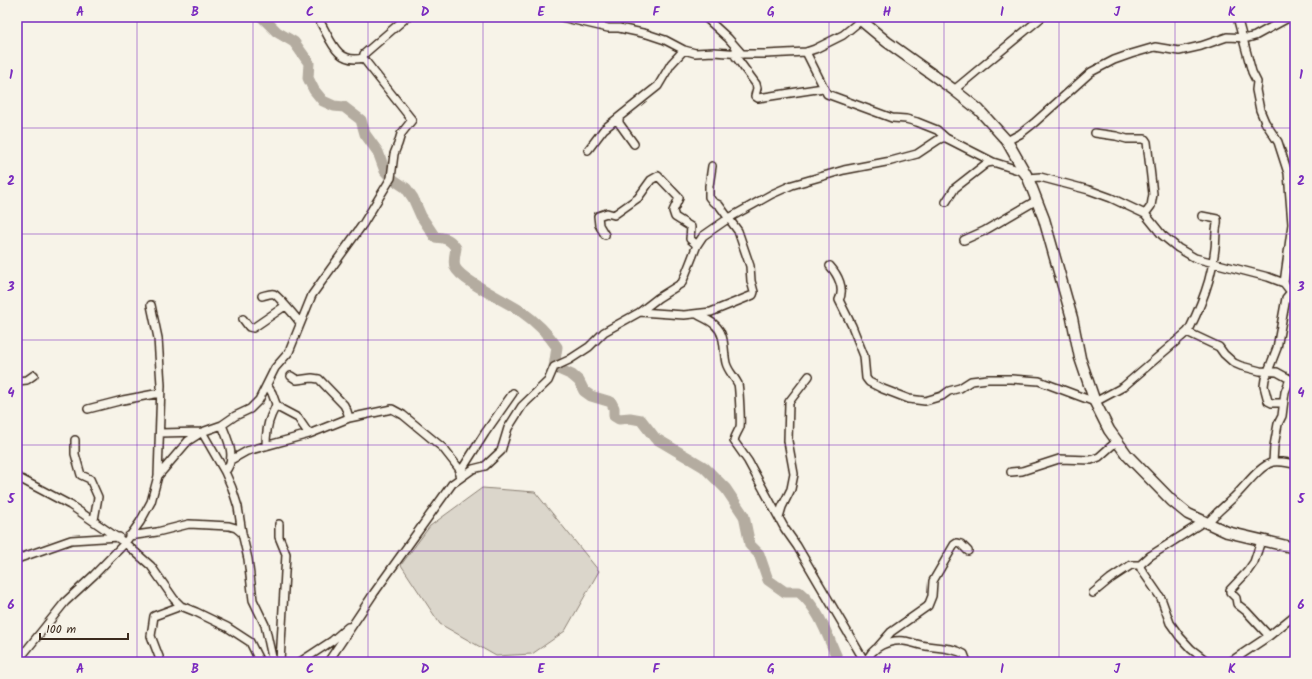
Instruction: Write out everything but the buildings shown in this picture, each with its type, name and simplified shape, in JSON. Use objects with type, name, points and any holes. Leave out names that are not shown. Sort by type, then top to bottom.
[{"type":"street","points":[[317,17],[324,26],[336,50],[345,57],[356,60],[363,58],[364,54],[407,17]]},
{"type":"street","points":[[561,17],[608,28],[619,28],[647,34],[665,40],[684,50],[695,53],[742,54],[806,52],[843,35],[859,19],[915,63],[954,90],[979,110],[1007,141],[1027,176],[1044,218],[1072,318],[1080,358],[1095,402],[1116,441],[1172,502],[1188,514],[1227,532],[1295,548]]},
{"type":"street","points":[[705,17],[728,38],[742,54]]},
{"type":"street","points":[[954,90],[1042,17]]},
{"type":"street","points":[[1237,17],[1252,72],[1257,82],[1256,90],[1260,110],[1265,122],[1278,142],[1292,173],[1292,224],[1284,283]]},
{"type":"street","points":[[1007,141],[1020,134],[1042,116],[1091,72],[1114,60],[1155,48],[1179,50],[1201,46],[1227,37],[1242,38],[1255,36],[1290,17]]},
{"type":"street","points":[[588,150],[604,129],[658,86],[671,64],[684,50]]},
{"type":"street","points":[[806,52],[826,94],[892,118],[906,119],[937,130],[946,138],[992,162],[1018,170],[1027,176],[1089,190],[1111,198],[1145,214],[1162,235],[1178,248],[1195,258],[1268,277],[1284,283],[1293,293],[1286,298],[1277,348],[1267,372],[1264,386],[1268,401],[1272,403],[1283,403]]},
{"type":"street","points":[[733,53],[756,84],[757,88],[755,96],[758,98],[823,88]]},
{"type":"street","points":[[158,476],[188,441],[202,432],[222,425],[234,416],[250,409],[259,400],[275,368],[289,352],[312,295],[363,224],[391,178],[394,154],[401,134],[412,120],[363,58]]},
{"type":"street","points":[[619,118],[619,123],[634,144]]},
{"type":"street","points":[[1095,133],[1128,139],[1145,139],[1148,142],[1153,194],[1151,206],[1145,214]]},
{"type":"street","points":[[452,484],[473,470],[485,466],[501,450],[508,428],[522,406],[548,380],[554,367],[589,347],[604,332],[640,312],[682,282],[697,245],[703,236],[729,218],[772,194],[792,185],[844,170],[891,161],[917,154],[938,140],[946,138]]},
{"type":"street","points":[[946,202],[955,188],[987,163],[992,162]]},
{"type":"street","points":[[640,312],[697,314],[719,309],[753,295],[754,292],[751,282],[750,266],[738,230],[719,205],[713,202],[709,197],[712,166]]},
{"type":"street","points":[[605,235],[599,225],[598,216],[607,213],[614,215],[638,198],[651,180],[658,176],[679,198],[673,211],[675,217],[691,227],[690,239],[697,245]]},
{"type":"street","points":[[964,240],[984,231],[1037,200]]},
{"type":"street","points":[[1095,402],[1123,386],[1187,332],[1206,293],[1214,264],[1218,221],[1215,218],[1202,216]]},
{"type":"street","points":[[830,266],[836,273],[841,288],[842,295],[839,300],[840,304],[852,326],[864,356],[866,378],[869,382],[909,399],[925,401],[942,396],[949,391],[960,388],[971,381],[1011,379],[1039,381],[1095,402]]},
{"type":"street","points":[[262,296],[272,293],[277,295],[300,323]]},
{"type":"street","points":[[17,662],[65,602],[94,575],[131,535],[147,512],[151,502],[158,476],[160,393],[158,338],[151,305]]},
{"type":"street","points":[[243,319],[248,327],[253,328],[285,306]]},
{"type":"street","points":[[697,314],[716,325],[721,333],[725,346],[726,363],[738,384],[740,392],[738,400],[740,426],[735,435],[734,441],[748,461],[779,517],[866,662],[870,655],[891,632],[928,606],[932,596],[933,581],[954,545],[957,543],[961,544],[968,551]]},
{"type":"street","points":[[1187,332],[1219,347],[1234,363],[1267,372],[1277,372],[1293,381],[1285,392],[1282,416],[1276,432],[1273,462]]},
{"type":"street","points":[[17,381],[27,380],[34,375]]},
{"type":"street","points":[[291,376],[297,380],[312,378],[318,379],[344,405],[349,418]]},
{"type":"street","points":[[779,517],[791,489],[794,474],[788,442],[789,402],[809,376]]},
{"type":"street","points":[[266,385],[272,393],[276,404],[281,409],[298,418],[309,434]]},
{"type":"street","points":[[88,409],[160,393]]},
{"type":"street","points":[[328,662],[461,471],[512,393]]},
{"type":"street","points":[[266,446],[268,427],[276,404]]},
{"type":"street","points":[[231,460],[247,451],[309,434],[349,418],[395,410],[443,448],[461,471]]},
{"type":"street","points":[[222,425],[230,445],[231,460],[230,467],[225,472]]},
{"type":"street","points":[[160,433],[202,432]]},
{"type":"street","points":[[202,432],[225,472],[238,507],[248,559],[253,600],[265,625],[273,662]]},
{"type":"street","points":[[75,440],[75,454],[81,475],[90,479],[98,496],[94,520]]},
{"type":"street","points":[[1011,472],[1032,468],[1059,459],[1091,460],[1099,457],[1116,441]]},
{"type":"street","points":[[1092,593],[1131,565],[1140,565],[1150,556],[1205,523],[1234,498],[1265,466],[1273,462],[1295,464]]},
{"type":"street","points":[[17,477],[70,505],[125,542],[151,566],[174,599],[181,606],[228,628],[250,642],[260,662]]},
{"type":"street","points":[[17,559],[71,540],[117,537],[157,532],[189,524],[229,526],[236,528],[242,533]]},
{"type":"street","points":[[279,524],[279,536],[286,554],[280,662]]},
{"type":"street","points":[[1261,541],[1254,562],[1230,590],[1230,592],[1236,598],[1237,604],[1246,611],[1269,636]]},
{"type":"street","points":[[1140,565],[1141,569],[1161,598],[1170,623],[1190,649],[1208,662]]},
{"type":"street","points":[[161,662],[151,636],[154,616],[181,606]]},
{"type":"street","points":[[1230,662],[1269,636],[1295,615]]},
{"type":"street","points":[[300,662],[332,641],[356,620]]},
{"type":"street","points":[[877,648],[889,643],[904,641],[925,646],[957,649],[964,654],[967,662]]},
{"type":"shaded area","points":[[482,488],[535,492],[599,571],[565,631],[532,654],[496,656],[440,624],[401,565],[430,526]]},
{"type":"waterway","points":[[262,17],[277,32],[294,42],[309,63],[308,78],[314,90],[323,101],[334,106],[344,107],[361,120],[365,134],[378,152],[385,171],[391,178],[406,188],[413,198],[421,216],[435,237],[447,240],[456,248],[454,265],[459,273],[475,285],[522,312],[536,324],[550,337],[557,347],[554,367],[572,375],[579,381],[584,391],[591,396],[611,402],[614,408],[614,416],[619,419],[630,418],[641,420],[655,438],[704,467],[726,489],[744,516],[750,545],[759,554],[768,580],[785,592],[799,592],[813,607],[823,624],[839,662]]}]
